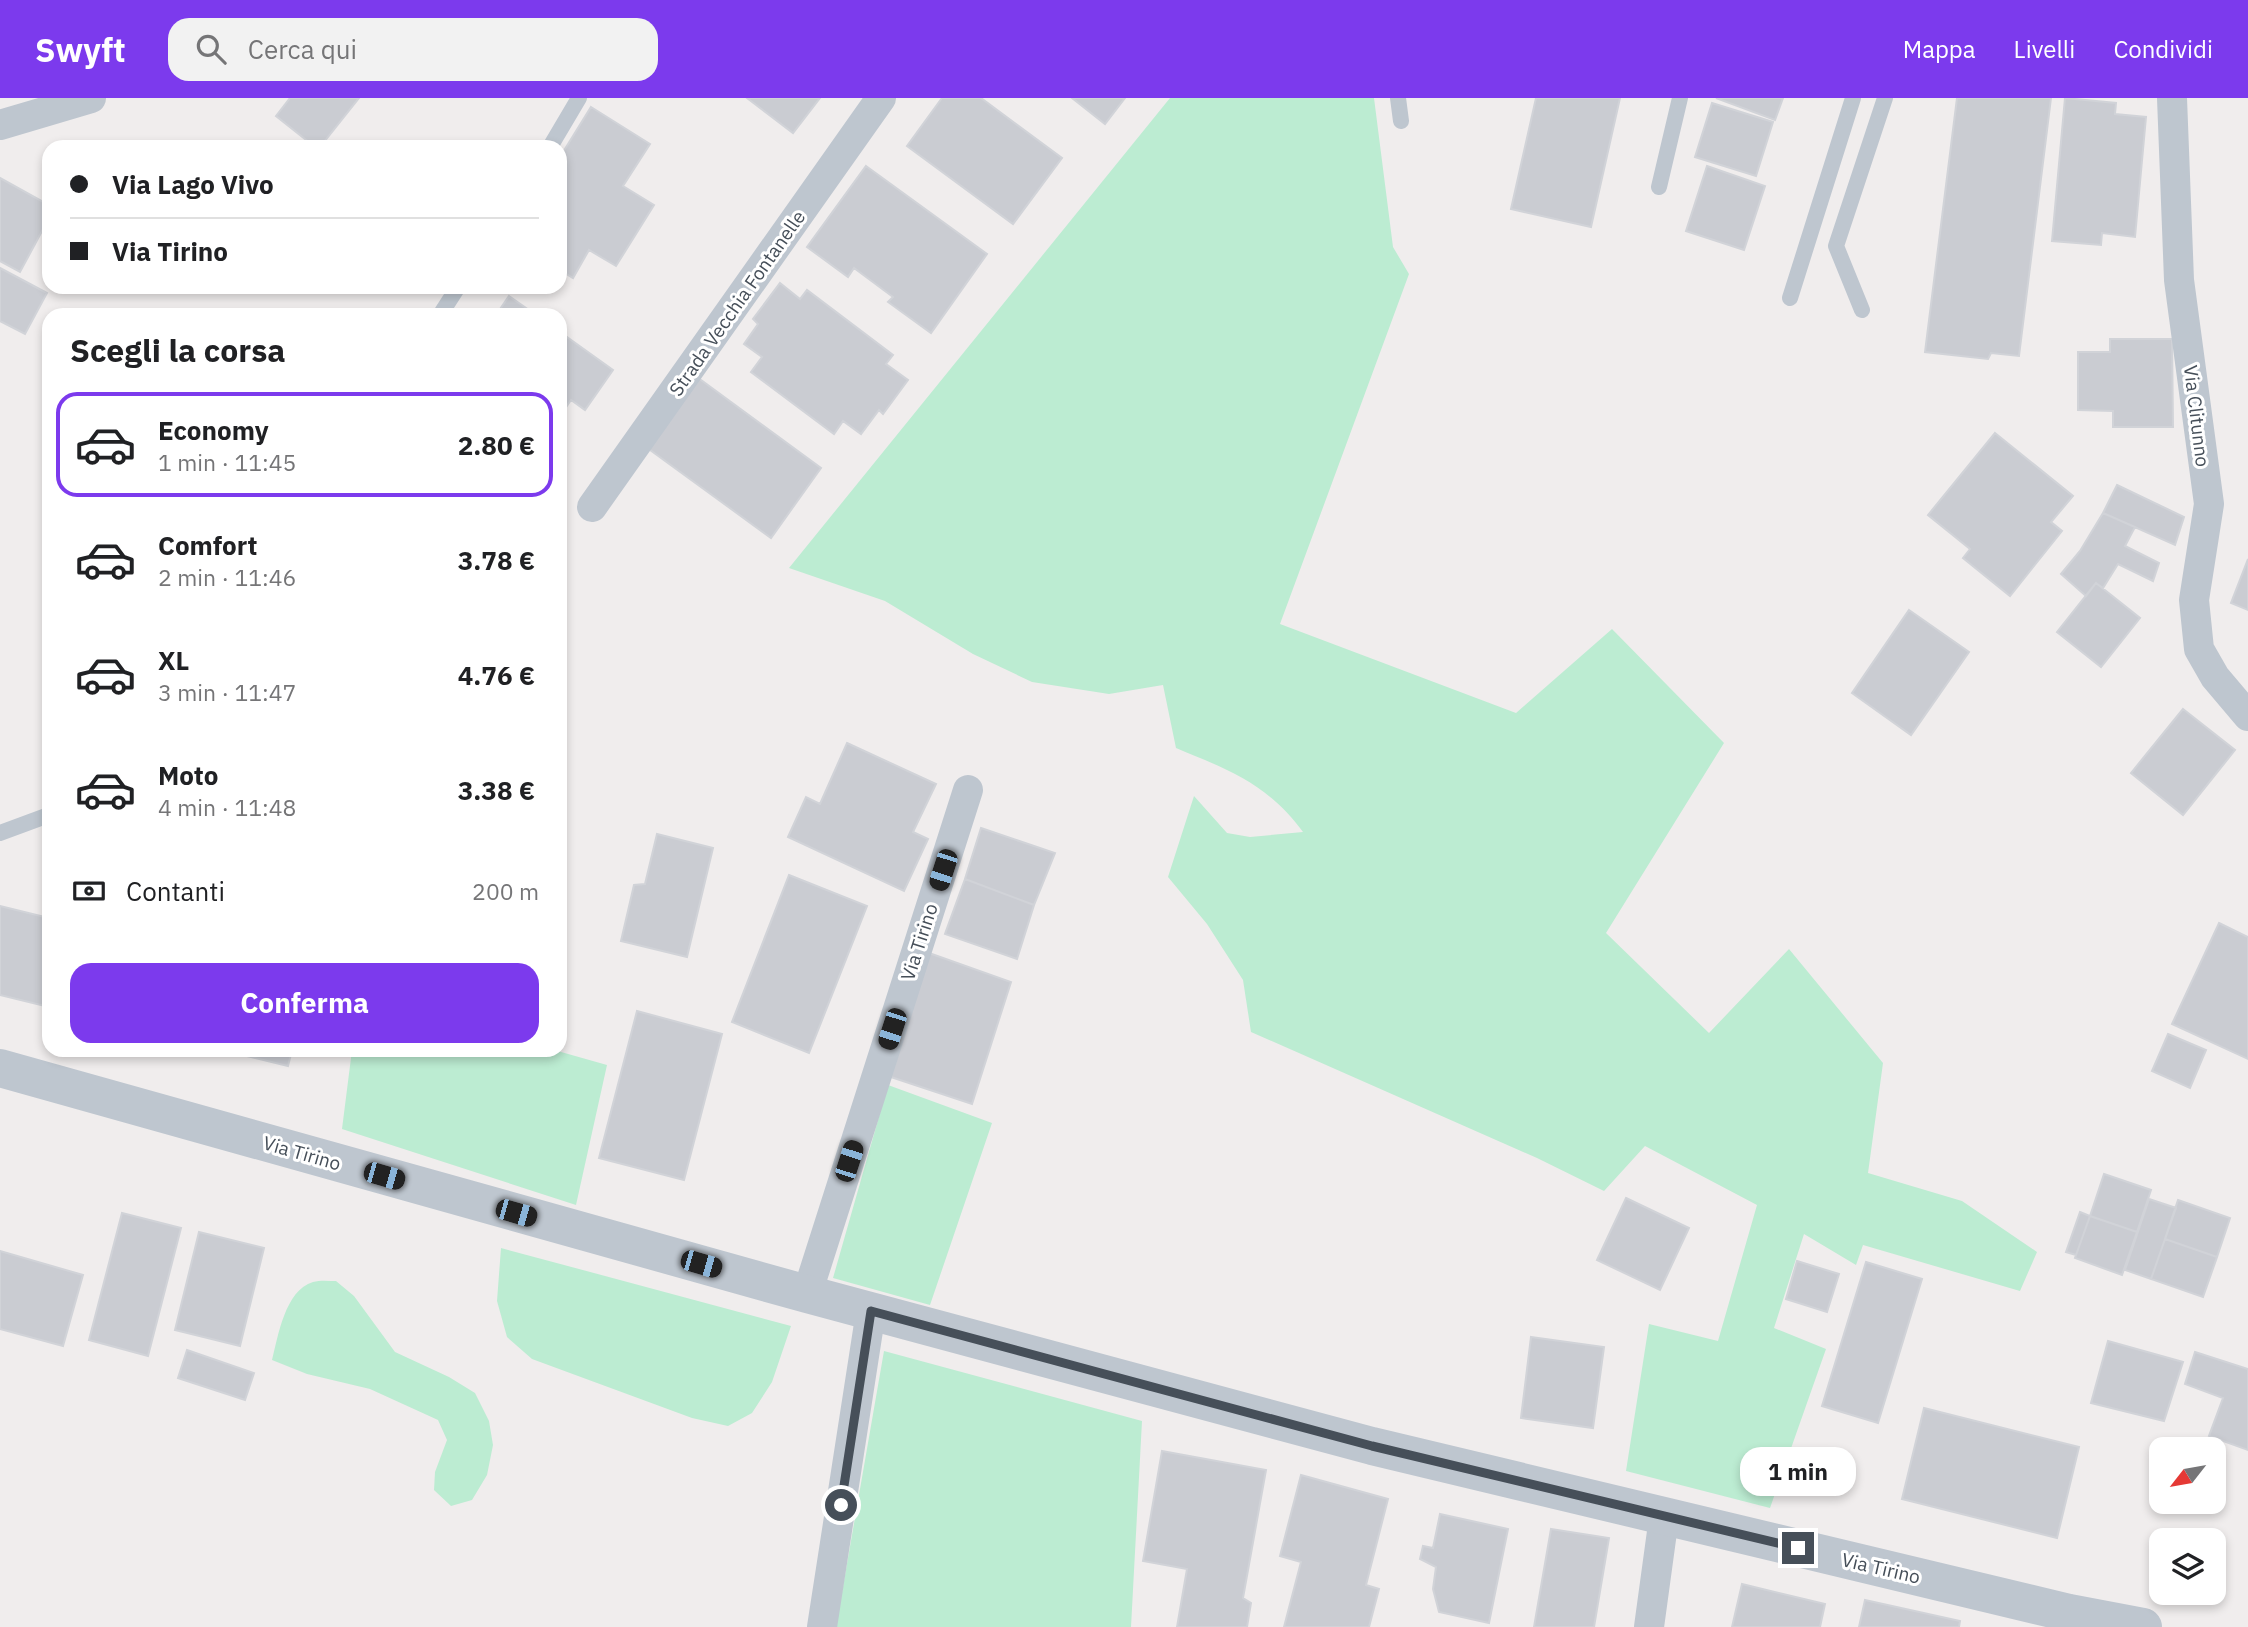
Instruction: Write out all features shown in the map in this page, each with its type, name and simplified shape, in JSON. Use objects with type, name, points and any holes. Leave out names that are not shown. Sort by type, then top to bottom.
[{"type":"street","points":[[0,125],[91,98]]},
{"type":"street","name":"Strada Vecchia Fontanelle","points":[[592,507],[881,98]]},
{"type":"street","name":"Via Clitunno","points":[[2172,98],[2179,280],[2208,504],[2194,600],[2199,649],[2215,677],[2248,716]]},
{"type":"street","name":"Via Tirino","points":[[807,1294],[968,790]]},
{"type":"street","name":"Via Tirino","points":[[0,1068],[807,1294],[1372,1446],[2069,1613],[2143,1627]]},
{"type":"street","points":[[822,1627],[871,1311]]},
{"type":"street","points":[[1649,1627],[1664,1517]]},
{"type":"lane","points":[[554,140],[579,98]]},
{"type":"lane","points":[[1398,98],[1401,121]]},
{"type":"lane","points":[[1659,187],[1680,98]]},
{"type":"lane","points":[[1790,298],[1853,98]]},
{"type":"lane","points":[[1862,310],[1836,246],[1885,98]]},
{"type":"lane","points":[[0,833],[42,817]]},
{"type":"green space","points":[[1170,98],[1374,98],[1393,247],[1409,274],[1280,624],[1516,713],[1612,629],[1724,743],[1606,933],[1709,1033],[1789,949],[1883,1063],[1868,1173],[1962,1201],[2037,1252],[2020,1291],[1863,1245],[1856,1265],[1804,1234],[1774,1328],[1826,1349],[1770,1508],[1626,1471],[1649,1324],[1718,1341],[1757,1205],[1645,1146],[1604,1191],[1537,1158],[1251,1032],[1243,980],[1207,924],[1168,877],[1194,796],[1227,833],[1250,837],[1303,832],[1276,802],[1246,780],[1176,748],[1163,685],[1109,694],[1032,682],[973,654],[885,601],[789,568]]},
{"type":"green space","points":[[567,1054],[607,1065],[576,1205],[342,1129],[351,1057],[567,1057]]},
{"type":"green space","points":[[888,1085],[992,1123],[930,1305],[833,1278]]},
{"type":"green space","points":[[501,1248],[791,1326],[772,1382],[752,1413],[728,1426],[692,1418],[532,1359],[507,1337],[497,1301]]},
{"type":"green space","points":[[336,1281],[354,1296],[395,1352],[449,1377],[475,1393],[489,1421],[493,1445],[487,1475],[472,1500],[451,1506],[434,1490],[435,1472],[447,1440],[438,1420],[370,1389],[307,1374],[272,1360],[284,1315],[296,1294],[313,1282]]},
{"type":"green space","points":[[884,1351],[1142,1421],[1131,1627],[836,1627]]},
{"type":"building","points":[[290,98],[359,98],[326,140],[306,140],[276,116]]},
{"type":"building","points":[[747,98],[820,98],[793,133]]},
{"type":"building","points":[[942,98],[981,98],[1062,158],[1013,224],[907,146]]},
{"type":"building","points":[[1072,98],[1125,98],[1105,124]]},
{"type":"building","points":[[1536,98],[1620,98],[1591,227],[1511,209]]},
{"type":"building","points":[[1716,98],[1783,98],[1775,120]]},
{"type":"building","points":[[1957,98],[2051,98],[2019,356],[1991,353],[1988,359],[1925,352]]},
{"type":"building","points":[[2065,98],[2116,103],[2115,114],[2146,117],[2135,237],[2102,233],[2101,245],[2052,241]]},
{"type":"building","points":[[1712,103],[1773,122],[1756,176],[1695,157]]},
{"type":"building","points":[[591,107],[650,144],[623,186],[654,205],[616,266],[589,250],[573,278],[567,274],[567,146]]},
{"type":"building","points":[[866,166],[987,254],[931,333],[888,302],[893,297],[854,268],[848,277],[807,247]]},
{"type":"building","points":[[1707,166],[1765,186],[1744,250],[1686,231]]},
{"type":"building","points":[[0,178],[42,201],[42,231],[20,272],[0,261]]},
{"type":"building","points":[[0,268],[42,290],[42,294],[46,294],[25,334],[0,321]]},
{"type":"building","points":[[780,283],[800,299],[807,290],[893,355],[886,364],[908,380],[883,414],[879,410],[861,434],[843,421],[834,434],[751,372],[762,357],[744,344],[758,324],[753,319]]},
{"type":"building","points":[[509,296],[526,308],[501,308]]},
{"type":"building","points":[[567,337],[613,370],[585,410],[571,400],[567,406]]},
{"type":"building","points":[[2110,339],[2172,339],[2173,427],[2113,427],[2113,411],[2078,410],[2078,352],[2110,352]]},
{"type":"building","points":[[697,377],[821,468],[771,538],[646,447]]},
{"type":"building","points":[[1995,433],[2073,496],[2051,522],[2062,531],[2010,596],[1963,558],[1970,549],[1928,515]]},
{"type":"building","points":[[2117,485],[2184,517],[2175,545],[2103,513]]},
{"type":"building","points":[[2103,513],[2135,527],[2125,546],[2159,563],[2153,581],[2118,564],[2103,588],[2096,583],[2086,596],[2061,574],[2080,551]]},
{"type":"building","points":[[2248,559],[2248,610],[2231,603]]},
{"type":"building","points":[[2096,583],[2140,618],[2101,667],[2057,632]]},
{"type":"building","points":[[1909,610],[1969,652],[1911,735],[1852,693]]},
{"type":"building","points":[[2183,709],[2235,750],[2183,815],[2131,773]]},
{"type":"building","points":[[847,743],[936,784],[913,832],[928,839],[904,891],[788,837],[806,797],[820,804]]},
{"type":"building","points":[[981,828],[1055,853],[1034,905],[965,879]]},
{"type":"building","points":[[657,834],[713,848],[687,957],[621,941],[634,885],[645,884]]},
{"type":"building","points":[[789,875],[867,906],[809,1053],[732,1022]]},
{"type":"building","points":[[965,879],[1034,905],[1017,959],[945,934]]},
{"type":"building","points":[[0,906],[42,916],[42,1005],[0,995]]},
{"type":"building","points":[[2219,923],[2248,937],[2248,1059],[2172,1024]]},
{"type":"building","points":[[929,953],[1011,982],[972,1104],[891,1077]]},
{"type":"building","points":[[637,1011],[722,1034],[684,1180],[599,1158]]},
{"type":"building","points":[[2168,1034],[2206,1050],[2190,1088],[2152,1071]]},
{"type":"building","points":[[251,1057],[290,1057],[288,1066]]},
{"type":"building","points":[[2104,1174],[2151,1190],[2137,1232],[2090,1216]]},
{"type":"building","points":[[1626,1198],[1689,1228],[1660,1290],[1597,1260]]},
{"type":"building","points":[[2149,1199],[2176,1208],[2151,1279],[2125,1270]]},
{"type":"building","points":[[2178,1200],[2230,1218],[2217,1257],[2165,1239]]},
{"type":"building","points":[[2080,1212],[2090,1216],[2076,1255],[2066,1252]]},
{"type":"building","points":[[122,1213],[181,1228],[148,1356],[89,1340]]},
{"type":"building","points":[[2090,1216],[2137,1232],[2122,1275],[2075,1258]]},
{"type":"building","points":[[199,1232],[264,1248],[240,1346],[175,1330]]},
{"type":"building","points":[[2165,1239],[2217,1257],[2203,1297],[2151,1279]]},
{"type":"building","points":[[0,1251],[83,1275],[63,1346],[0,1329]]},
{"type":"building","points":[[1797,1261],[1839,1274],[1827,1312],[1786,1299]]},
{"type":"building","points":[[1866,1262],[1922,1279],[1878,1423],[1822,1406]]},
{"type":"building","points":[[1531,1337],[1604,1347],[1593,1428],[1521,1418]]},
{"type":"building","points":[[2108,1341],[2183,1362],[2164,1421],[2091,1403]]},
{"type":"building","points":[[187,1350],[254,1373],[245,1400],[178,1378]]},
{"type":"building","points":[[2195,1352],[2248,1369],[2248,1450],[2226,1442],[2226,1437],[2209,1436],[2223,1398],[2185,1384]]},
{"type":"building","points":[[1924,1408],[2079,1447],[2057,1538],[1902,1499]]},
{"type":"building","points":[[1162,1451],[1266,1470],[1243,1598],[1251,1603],[1247,1627],[1177,1627],[1187,1569],[1143,1561]]},
{"type":"building","points":[[1301,1475],[1388,1499],[1366,1585],[1379,1589],[1369,1627],[1284,1627],[1301,1562],[1280,1556]]},
{"type":"building","points":[[1440,1514],[1508,1529],[1489,1623],[1439,1612],[1433,1589],[1436,1567],[1420,1559],[1423,1546],[1433,1548]]},
{"type":"building","points":[[1551,1529],[1609,1538],[1594,1627],[1534,1627]]},
{"type":"building","points":[[1742,1584],[1825,1604],[1820,1627],[1732,1627]]},
{"type":"building","points":[[1865,1600],[1960,1621],[1959,1627],[1859,1627]]},
{"type":"route","points":[[841,1505],[871,1311],[1372,1446],[1798,1548]]}]
